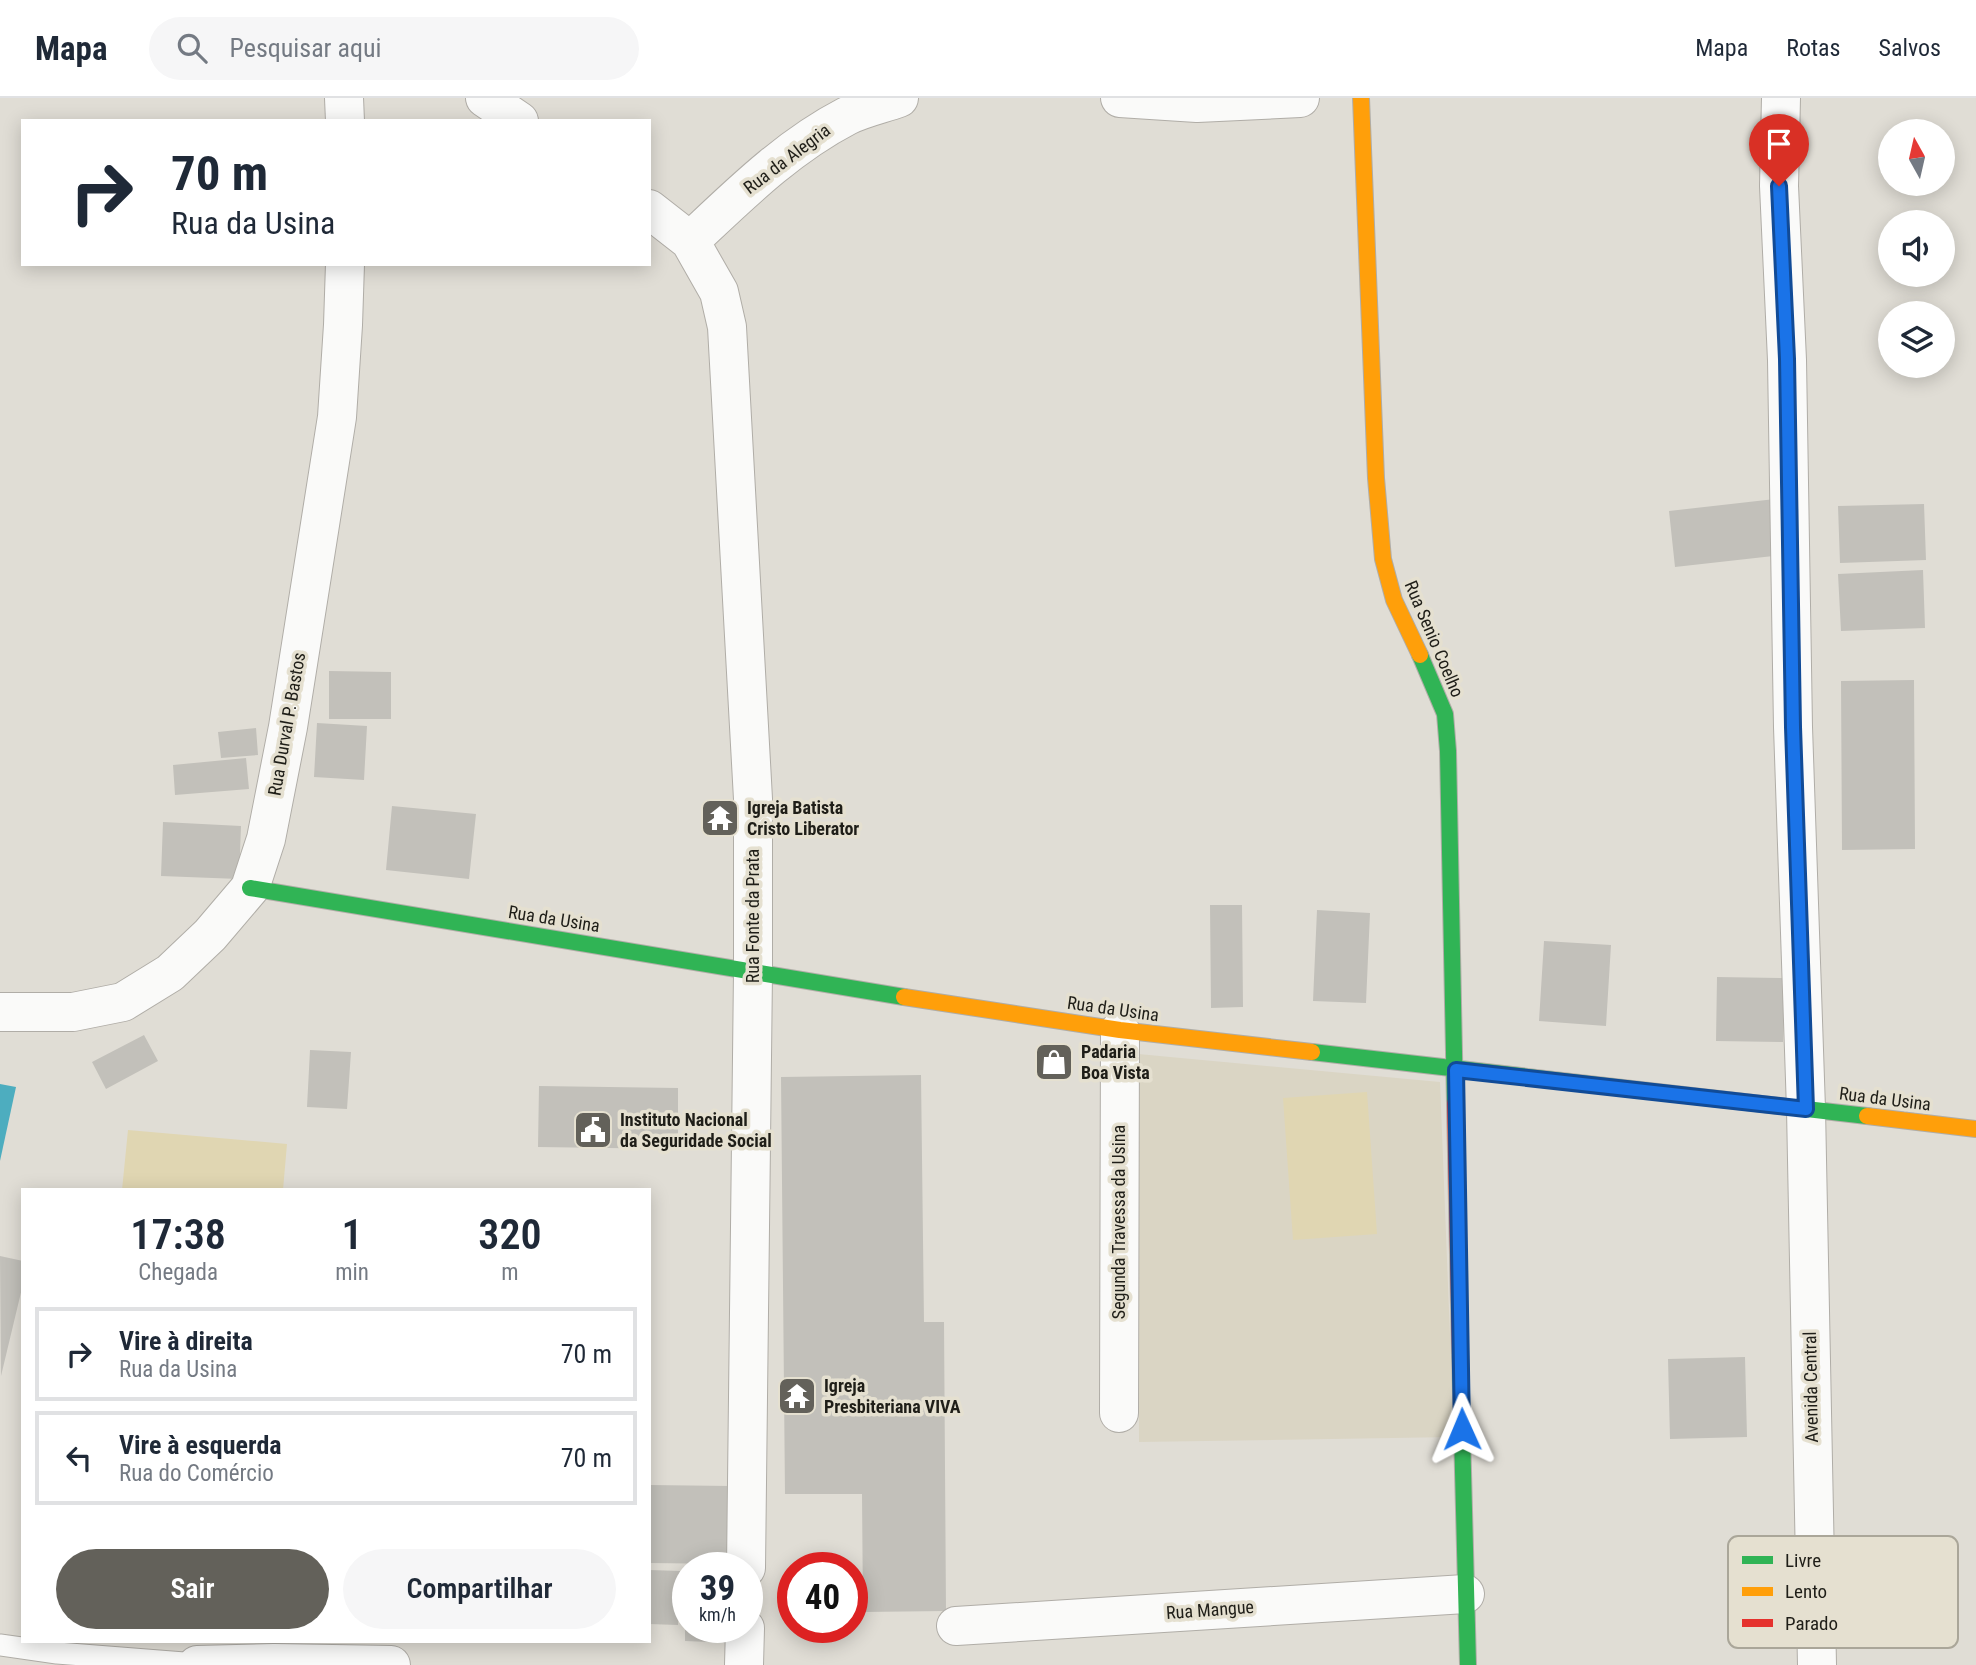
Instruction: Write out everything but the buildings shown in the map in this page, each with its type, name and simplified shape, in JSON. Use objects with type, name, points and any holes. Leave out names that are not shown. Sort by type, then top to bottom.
[{"type":"street","points":[[344,98],[345,119]]},
{"type":"street","points":[[485,98],[516,119]]},
{"type":"street","name":"Rua da Alegria","points":[[690,241],[758,177],[806,140],[849,115],[899,98]]},
{"type":"street","points":[[1120,98],[1197,103],[1300,98]]},
{"type":"street","name":"Rua Senio Coelho","points":[[1361,98],[1376,478],[1383,559],[1394,600],[1445,714],[1448,751],[1468,1665]]},
{"type":"street","name":"Avenida Central","points":[[1781,98],[1779,186],[1787,359],[1793,727],[1806,1109],[1814,1536]]},
{"type":"street","name":"Rua Fonte da Prata","points":[[651,211],[690,241],[719,292],[727,327],[753,799],[746,1552]]},
{"type":"street","name":"Rua Durval P. Bastos","points":[[0,1012],[73,1012],[123,1002],[170,972],[210,935],[250,888],[265,839],[288,727],[337,417],[345,266]]},
{"type":"street","name":"Rua da Usina","points":[[250,888],[938,1003],[1120,1030],[1976,1129]]},
{"type":"street","name":"Segunda Travessa da Usina","points":[[1119,1413],[1120,1030]]},
{"type":"street","name":"Rua Mangue","points":[[956,1626],[1465,1594]]},
{"type":"street","points":[[744,1665],[745,1643]]},
{"type":"street","points":[[197,1664],[391,1665]]},
{"type":"lane","points":[[0,1645],[57,1653],[197,1664]]},
{"type":"shaded area","points":[[1138,1054],[1440,1082],[1454,1437],[1139,1442]]},
{"type":"shaded area","points":[[1367,1092],[1377,1234],[1293,1240],[1283,1098]]},
{"type":"shaded area","points":[[128,1130],[287,1144],[283,1188],[122,1188]]},
{"type":"water","points":[[0,1084],[16,1087],[0,1161]]},
{"type":"traffic: fast","points":[[1420,655],[1445,714],[1448,751],[1455,1103]]},
{"type":"traffic: fast","points":[[250,888],[904,997]]},
{"type":"traffic: fast","points":[[1312,1052],[1867,1116]]},
{"type":"traffic: fast","points":[[1460,1355],[1468,1665]]},
{"type":"traffic: slow","points":[[1361,98],[1376,478],[1383,559],[1394,600],[1420,655]]},
{"type":"traffic: slow","points":[[904,997],[1120,1030],[1312,1052]]},
{"type":"traffic: slow","points":[[1867,1116],[1976,1129]]},
{"type":"traffic: jam","points":[[1455,1103],[1460,1355]]},
{"type":"place","name":"Igreja Batista Cristo Liberator","points":[[720,818]]},
{"type":"place","name":"Padaria Boa Vista","points":[[1054,1062]]},
{"type":"place","name":"Instituto Nacional da Seguridade Social","points":[[593,1130]]},
{"type":"place","name":"Igreja Presbiteriana VIVA","points":[[797,1396]]},
{"type":"route","points":[[1462,1429],[1456,1070],[1806,1109],[1793,727],[1787,359],[1779,186]]}]
